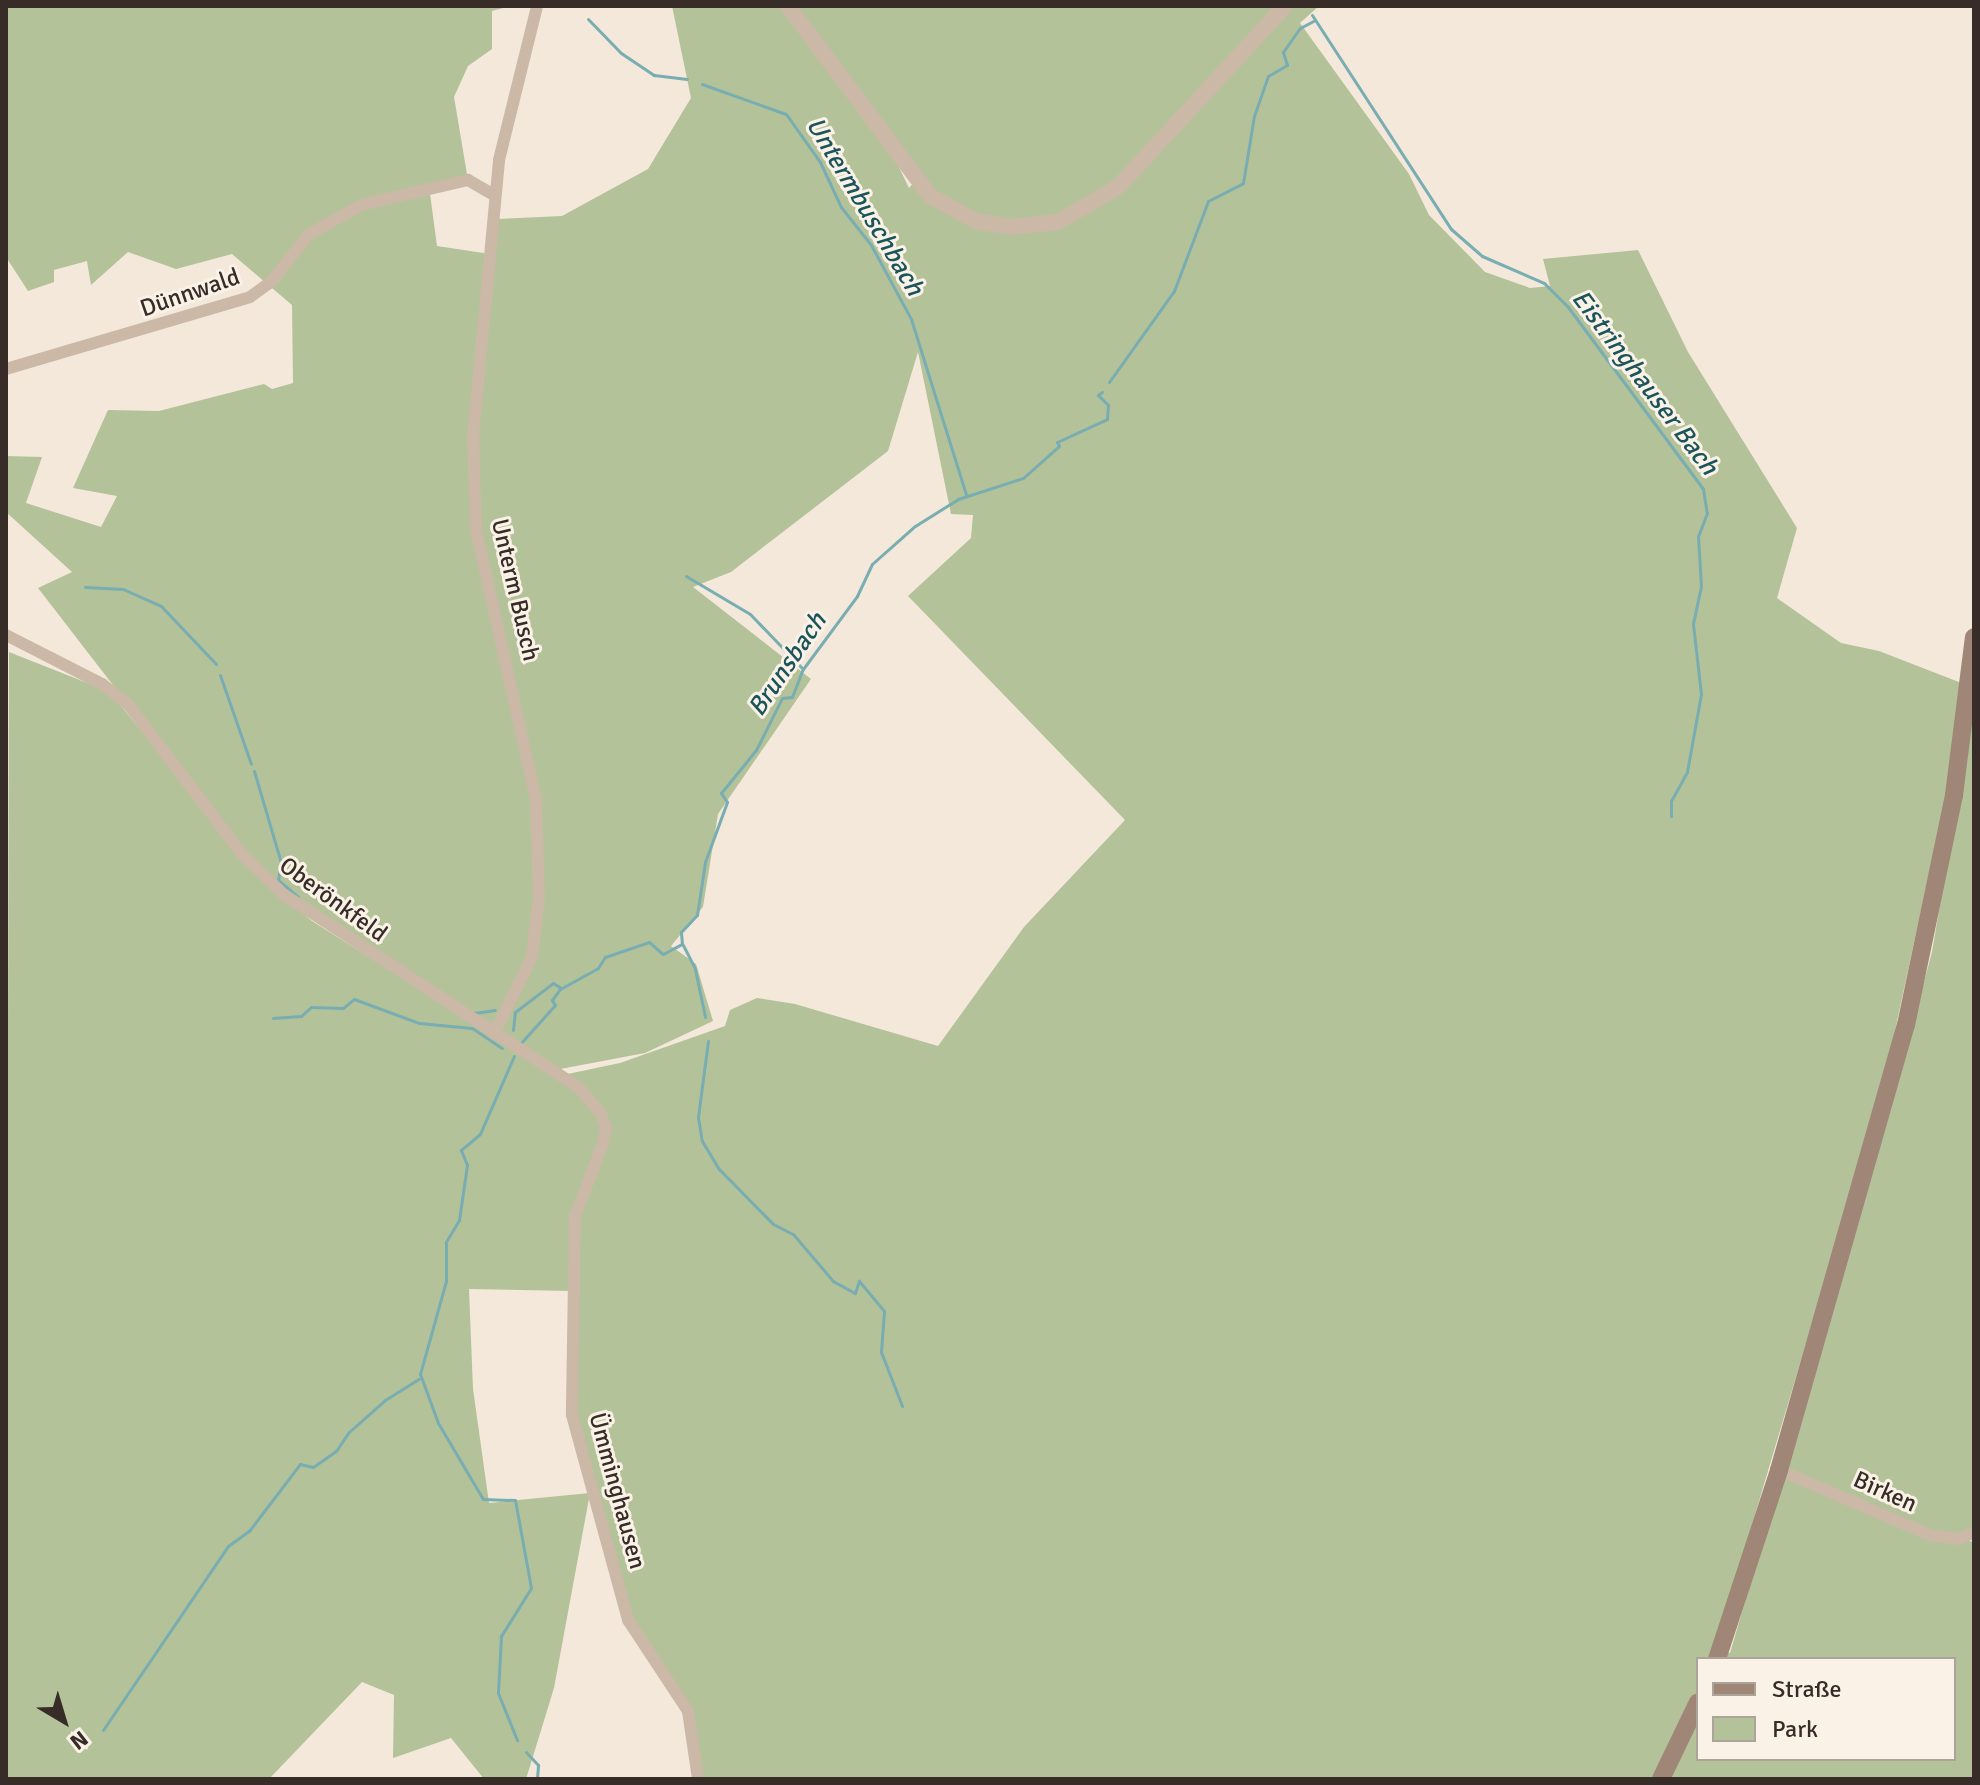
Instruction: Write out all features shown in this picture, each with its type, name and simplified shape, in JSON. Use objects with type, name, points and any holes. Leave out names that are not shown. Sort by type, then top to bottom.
[{"type":"main road","points":[[1718,1657],[1779,1470],[1906,1025],[1954,795],[1974,637]]},
{"type":"main road","points":[[1661,1779],[1696,1706]]},
{"type":"street","name":"Unterm Busch","points":[[494,1034],[532,957],[539,897],[536,800],[476,530],[473,436],[494,195],[537,6]]},
{"type":"street","points":[[788,6],[930,196],[976,221],[1009,227],[1058,222],[1118,187],[1285,6]]},
{"type":"street","name":"Dünnwald","points":[[6,369],[250,297],[273,280],[308,235],[361,205],[468,180],[494,195]]},
{"type":"street","name":"Oberönkfeld","points":[[6,635],[102,684],[128,704],[241,853],[283,894],[579,1088],[595,1106]]},
{"type":"street","name":"Ümminghausen","points":[[595,1106],[606,1129],[575,1216],[572,1415],[628,1620],[688,1711],[698,1779]]},
{"type":"street","name":"Birken","points":[[1779,1470],[1923,1533],[1948,1539],[1974,1532]]},
{"type":"green space","points":[[6,6],[511,6],[492,11],[492,49],[468,66],[454,97],[468,180],[429,186],[437,246],[490,254],[476,530],[536,800],[532,957],[494,1034],[283,894],[194,790],[38,588],[72,572],[6,512],[6,456],[42,457],[26,503],[101,527],[117,496],[73,488],[108,410],[159,411],[264,384],[272,389],[293,383],[292,305],[232,254],[176,269],[128,252],[91,285],[87,261],[54,270],[54,282],[28,291],[6,257]]},
{"type":"green space","points":[[672,6],[784,6],[895,159],[909,188],[915,181],[792,6],[1319,6],[1300,23],[1409,174],[1429,215],[1485,272],[1530,288],[1550,286],[1543,259],[1638,250],[1688,352],[1797,528],[1777,598],[1841,643],[1879,651],[1964,684],[1943,809],[1884,1081],[1715,1649],[1730,1653],[1898,1080],[1932,952],[1974,703],[1974,1532],[1965,1540],[1974,1542],[1974,1779],[698,1779],[688,1711],[628,1620],[572,1415],[575,1216],[596,1160],[574,1215],[571,1291],[469,1289],[473,1389],[489,1503],[590,1493],[554,1688],[526,1779],[484,1779],[451,1738],[393,1758],[394,1695],[362,1682],[269,1779],[6,1779],[9,652],[110,692],[259,877],[312,921],[578,1089],[600,1115],[605,1129],[606,1119],[589,1095],[558,1076],[620,1063],[725,1026],[730,1010],[757,998],[795,1004],[938,1046],[1024,927],[1125,820],[908,596],[971,538],[973,515],[951,514],[918,352],[888,451],[731,572],[693,587],[811,679],[718,814],[703,907],[671,946],[696,964],[713,1021],[645,1053],[555,1070],[498,1033],[535,959],[543,901],[541,800],[479,531],[476,433],[497,219],[562,216],[648,169],[691,98]]},
{"type":"waterway","name":"Eistringhauser Bach","points":[[1312,15],[1451,229],[1482,256],[1544,283],[1568,307],[1703,489],[1707,513],[1698,536],[1701,586],[1693,624],[1701,694],[1687,772],[1671,801],[1671,816]]},
{"type":"waterway","name":"Untermbuschbach","points":[[588,19],[621,53],[654,75],[687,79]]},
{"type":"waterway","name":"Brunsbach","points":[[1109,382],[1174,291],[1208,201],[1243,183],[1254,116],[1268,76],[1287,65],[1283,52],[1300,28],[1313,21]]},
{"type":"waterway","name":"Untermbuschbach","points":[[702,84],[786,114],[820,162],[841,207],[871,245],[911,319],[966,495]]},
{"type":"waterway","name":"Brunsbach","points":[[520,1044],[555,1005],[552,1000],[560,989],[598,968],[605,957],[649,942],[663,954],[682,944],[681,932],[697,915],[705,862],[727,802],[721,793],[756,750],[782,698],[792,697],[803,669],[857,596],[872,564],[915,526],[958,499],[1023,478],[1059,446],[1057,442],[1107,419],[1108,405],[1098,395],[1102,392]]},
{"type":"waterway","points":[[686,576],[750,614],[803,669]]},
{"type":"waterway","points":[[85,587],[123,589],[161,606],[216,664]]},
{"type":"waterway","points":[[220,675],[251,764]]},
{"type":"waterway","points":[[254,771],[281,863],[278,880],[298,897]]},
{"type":"waterway","points":[[683,945],[695,969],[705,1017]]},
{"type":"waterway","points":[[513,1030],[515,1012],[553,983],[561,988]]},
{"type":"waterway","points":[[273,1018],[301,1016],[311,1007],[343,1008],[354,999],[419,1023],[472,1028],[502,1048]]},
{"type":"waterway","points":[[474,1013],[495,1010]]},
{"type":"waterway","points":[[708,1041],[698,1117],[702,1141],[719,1169],[773,1224],[793,1234],[833,1281],[855,1293],[859,1281],[884,1311],[881,1352],[902,1406]]},
{"type":"waterway","points":[[514,1056],[480,1134],[461,1150],[467,1165],[459,1220],[446,1242],[446,1281],[420,1374],[438,1423],[483,1499],[515,1500],[531,1588],[501,1636],[498,1693],[517,1740]]},
{"type":"waterway","points":[[103,1730],[228,1546],[249,1531],[300,1464],[313,1467],[336,1451],[349,1432],[385,1400],[419,1379]]},
{"type":"waterway","points":[[526,1752],[538,1765],[537,1779]]}]
